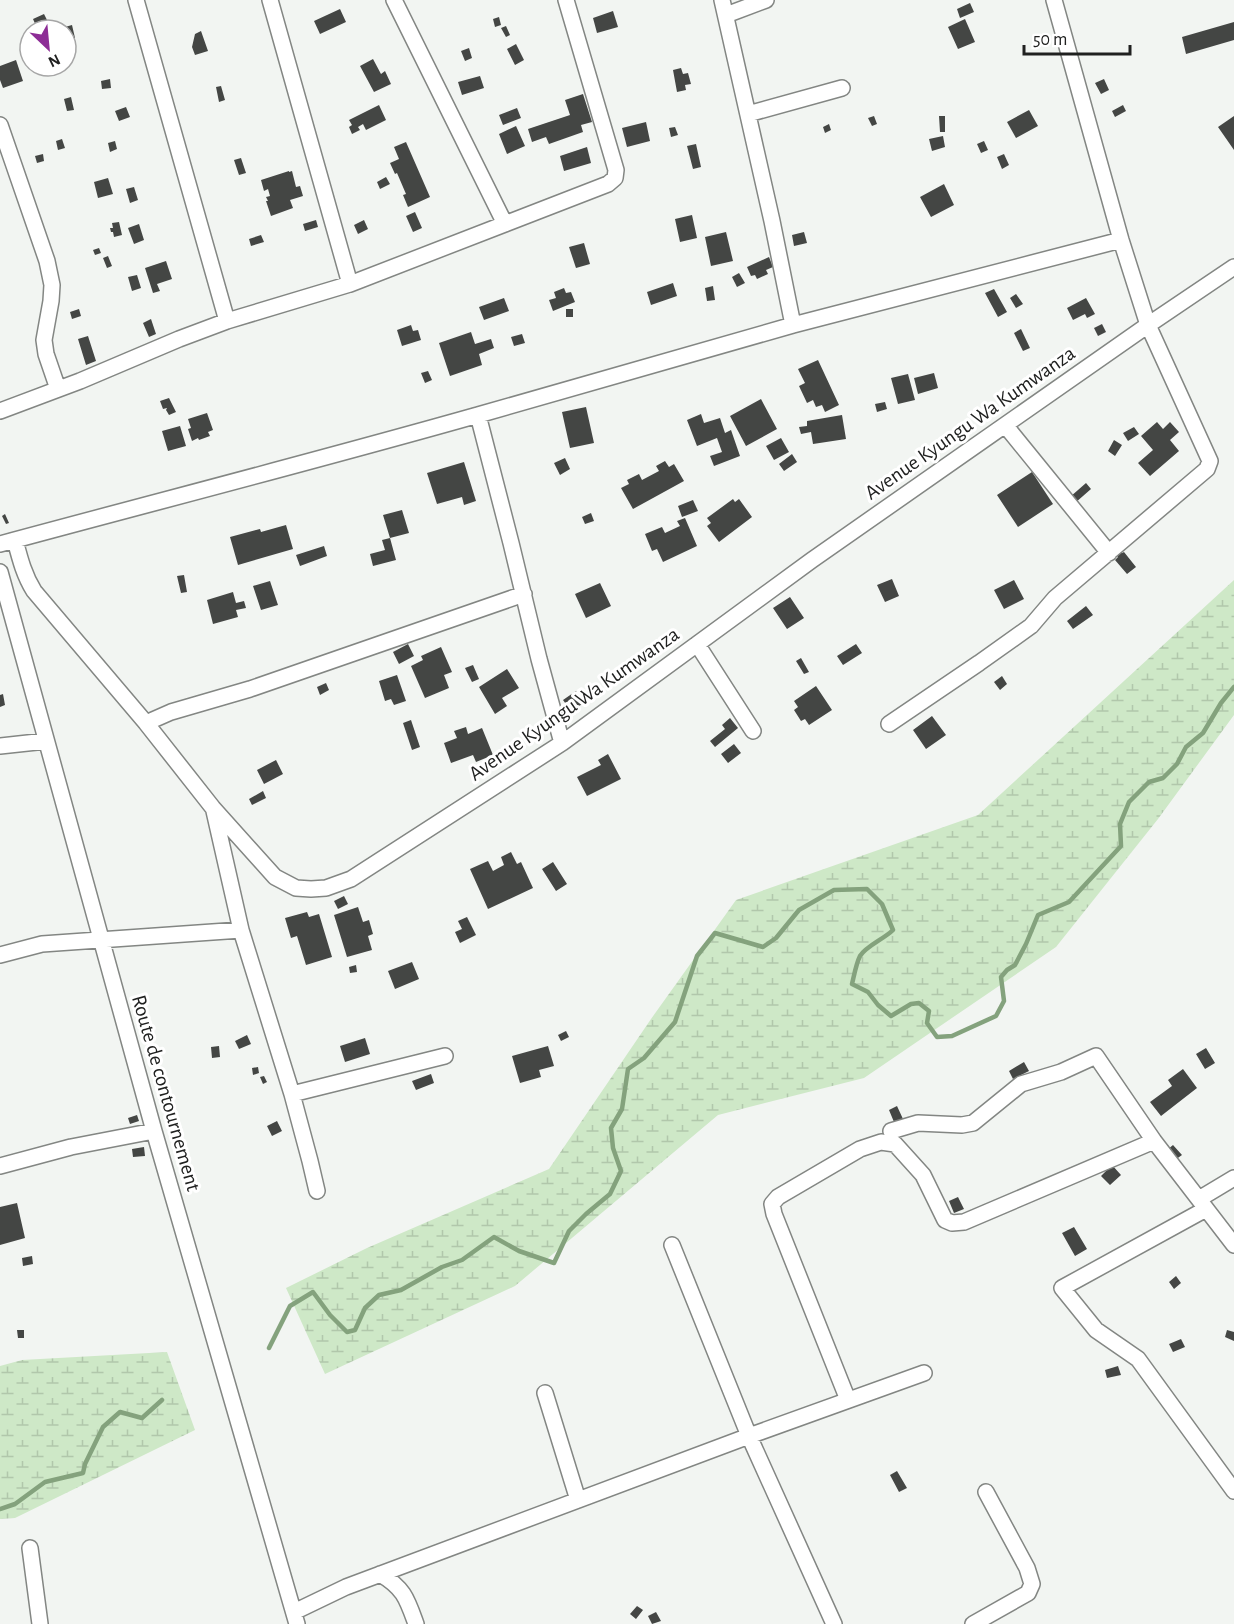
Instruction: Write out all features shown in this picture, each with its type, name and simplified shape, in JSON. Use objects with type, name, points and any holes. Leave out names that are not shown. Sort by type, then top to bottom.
[{"type":"street","points":[[136,0],[227,321]]},
{"type":"street","points":[[270,0],[350,284]]},
{"type":"street","points":[[394,0],[505,224]]},
{"type":"street","points":[[0,411],[178,339],[227,321],[350,284],[608,184],[615,178],[616,170],[566,0]]},
{"type":"street","points":[[766,0],[724,8],[793,325]]},
{"type":"street","points":[[889,724],[1031,626],[1055,598],[1207,469],[1210,461],[1148,325],[1121,240],[1054,0]]},
{"type":"street","points":[[748,114],[842,88]]},
{"type":"street","points":[[0,125],[47,261],[52,285],[44,340],[46,354],[58,389]]},
{"type":"street","points":[[0,544],[478,415],[793,325],[1121,240]]},
{"type":"street","name":"Avenue Kyungu Wa Kumwanza","points":[[15,540],[26,578],[34,591],[146,723],[213,808],[275,877],[296,888],[326,888],[351,879],[562,743],[812,560],[1234,267]]},
{"type":"street","points":[[478,415],[524,594],[538,659],[562,743]]},
{"type":"street","points":[[1005,425],[1109,553]]},
{"type":"street","name":"Route de contournement","points":[[0,572],[154,1131],[295,1618]]},
{"type":"street","points":[[146,723],[171,712],[250,689],[524,594]]},
{"type":"street","points":[[697,644],[753,731]]},
{"type":"street","points":[[0,746],[46,741]]},
{"type":"street","points":[[213,808],[241,930],[292,1094],[317,1191]]},
{"type":"street","points":[[0,955],[42,944],[241,930]]},
{"type":"street","points":[[292,1094],[446,1056]]},
{"type":"street","points":[[891,1131],[918,1123],[962,1125],[973,1123],[1021,1084],[1060,1072],[1096,1056],[1154,1141],[1234,1245]]},
{"type":"street","points":[[0,1166],[70,1147],[154,1131]]},
{"type":"street","points":[[848,1400],[774,1214],[772,1204],[778,1197],[860,1149],[881,1142],[895,1143],[923,1175],[945,1220],[952,1223],[964,1222],[1154,1141]]},
{"type":"street","points":[[1234,1178],[1202,1204],[1062,1288],[1096,1330],[1138,1359],[1234,1491]]},
{"type":"street","points":[[672,1245],[749,1436],[834,1624]]},
{"type":"street","points":[[295,1618],[345,1587],[924,1373]]},
{"type":"street","points":[[544,1393],[578,1500]]},
{"type":"street","points":[[973,1624],[1028,1593],[1032,1584],[1027,1568],[986,1492]]},
{"type":"street","points":[[30,1548],[40,1624]]},
{"type":"street","points":[[380,1574],[393,1581],[403,1592],[416,1624]]},
{"type":"green space","points":[[1234,580],[1234,715],[1158,819],[1056,947],[864,1078],[718,1115],[515,1286],[325,1374],[286,1288],[367,1248],[549,1169],[651,1019],[736,900],[978,815]]},
{"type":"green space","points":[[167,1352],[195,1430],[15,1518],[0,1519],[0,1366],[22,1360]]},
{"type":"building","points":[[970,3],[974,12],[960,18],[957,9]]},
{"type":"building","points":[[340,9],[346,22],[320,34],[314,21]]},
{"type":"building","points":[[613,11],[618,27],[597,33],[593,18]]},
{"type":"building","points":[[499,17],[501,25],[495,27],[493,19]]},
{"type":"building","points":[[965,19],[975,42],[958,49],[948,27]]},
{"type":"building","points":[[1234,22],[1234,40],[1186,54],[1182,37]]},
{"type":"building","points":[[506,26],[510,35],[506,37],[501,28]]},
{"type":"building","points":[[201,31],[208,51],[195,55],[192,47],[195,34]]},
{"type":"building","points":[[516,44],[524,60],[515,65],[507,49]]},
{"type":"building","points":[[469,48],[472,58],[465,61],[461,51]]},
{"type":"building","points":[[373,59],[381,74],[385,71],[391,84],[374,92],[360,66]]},
{"type":"building","points":[[16,60],[18,78],[22,78],[23,81],[3,88],[0,80],[0,66]]},
{"type":"building","points":[[681,68],[683,74],[688,73],[691,84],[685,85],[686,90],[677,92],[673,70]]},
{"type":"building","points":[[480,76],[484,88],[462,95],[458,82]]},
{"type":"building","points":[[110,79],[111,88],[102,89],[101,81]]},
{"type":"building","points":[[1104,79],[1109,90],[1101,94],[1095,83]]},
{"type":"building","points":[[221,86],[225,100],[219,102],[216,87]]},
{"type":"building","points":[[583,94],[592,122],[581,125],[583,132],[549,144],[546,137],[532,142],[528,129],[570,115],[565,100]]},
{"type":"building","points":[[71,97],[74,110],[67,111],[64,99]]},
{"type":"building","points":[[379,105],[386,120],[366,130],[363,124],[358,127],[360,130],[352,134],[349,127],[352,125],[349,120]]},
{"type":"building","points":[[1123,105],[1126,111],[1115,117],[1112,111]]},
{"type":"building","points":[[126,107],[130,117],[119,121],[115,111]]},
{"type":"building","points":[[517,108],[521,118],[503,125],[499,115]]},
{"type":"building","points":[[1029,110],[1038,126],[1016,138],[1007,122]]},
{"type":"building","points":[[874,116],[877,124],[872,126],[868,118]]},
{"type":"building","points":[[939,116],[945,116],[945,132],[940,132]]},
{"type":"building","points":[[1234,116],[1234,150],[1218,127]]},
{"type":"building","points":[[646,122],[650,141],[627,147],[622,128]]},
{"type":"building","points":[[829,124],[831,130],[825,133],[823,127]]},
{"type":"building","points":[[516,126],[525,146],[507,154],[499,134]]},
{"type":"building","points":[[675,127],[678,135],[671,137],[669,128]]},
{"type":"building","points":[[943,136],[945,147],[932,151],[929,139]]},
{"type":"building","points":[[62,139],[65,148],[58,150],[56,141]]},
{"type":"building","points":[[115,141],[117,149],[110,152],[108,143]]},
{"type":"building","points":[[984,141],[988,150],[981,153],[977,144]]},
{"type":"building","points":[[406,142],[430,197],[408,207],[403,195],[406,194],[390,163],[399,159],[394,147]]},
{"type":"building","points":[[696,144],[701,167],[693,169],[687,146]]},
{"type":"building","points":[[587,147],[591,163],[564,171],[560,156]]},
{"type":"building","points":[[43,154],[44,161],[37,163],[35,156]]},
{"type":"building","points":[[1004,154],[1009,165],[1002,169],[997,157]]},
{"type":"building","points":[[241,158],[246,173],[239,175],[234,160]]},
{"type":"building","points":[[292,171],[296,187],[300,186],[303,196],[290,200],[293,208],[271,216],[266,201],[268,201],[266,197],[270,196],[268,189],[264,191],[261,180]]},
{"type":"building","points":[[386,177],[390,184],[380,189],[377,182]]},
{"type":"building","points":[[108,178],[113,194],[98,198],[94,182]]},
{"type":"building","points":[[944,184],[954,205],[931,217],[920,197]]},
{"type":"building","points":[[134,187],[138,200],[130,203],[126,189]]},
{"type":"building","points":[[415,212],[422,228],[413,232],[406,216]]},
{"type":"building","points":[[692,215],[697,238],[680,242],[675,219]]},
{"type":"building","points":[[316,220],[318,227],[305,231],[303,224]]},
{"type":"building","points":[[364,220],[368,229],[358,234],[354,225]]},
{"type":"building","points":[[119,222],[122,235],[114,237],[110,228],[113,228],[112,223]]},
{"type":"building","points":[[139,224],[144,240],[134,244],[128,228]]},
{"type":"building","points":[[726,232],[733,261],[711,266],[705,237]]},
{"type":"building","points":[[804,232],[807,243],[794,246],[792,235]]},
{"type":"building","points":[[261,235],[264,242],[251,246],[249,239]]},
{"type":"building","points":[[584,243],[590,264],[576,268],[569,247]]},
{"type":"building","points":[[99,248],[101,253],[95,255],[93,250]]},
{"type":"building","points":[[108,256],[112,266],[107,268],[103,258]]},
{"type":"building","points":[[769,257],[773,267],[766,270],[768,274],[757,279],[755,275],[751,276],[747,267]]},
{"type":"building","points":[[166,261],[172,279],[157,284],[160,291],[153,293],[145,268]]},
{"type":"building","points":[[739,273],[745,283],[737,287],[732,277]]},
{"type":"building","points":[[137,275],[141,288],[132,291],[128,277]]},
{"type":"building","points":[[673,283],[677,296],[651,305],[647,292]]},
{"type":"building","points":[[713,286],[715,300],[707,301],[705,288]]},
{"type":"building","points":[[564,288],[566,293],[571,292],[575,302],[553,311],[549,300],[556,298],[554,292]]},
{"type":"building","points":[[994,289],[1007,312],[998,317],[985,293]]},
{"type":"building","points":[[1016,294],[1023,304],[1016,308],[1010,298]]},
{"type":"building","points":[[504,298],[509,311],[484,320],[479,307]]},
{"type":"building","points":[[1086,298],[1095,314],[1087,318],[1085,314],[1073,320],[1067,308]]},
{"type":"building","points":[[79,309],[81,316],[72,319],[70,312]]},
{"type":"building","points":[[566,309],[573,309],[573,317],[566,317]]},
{"type":"building","points":[[151,319],[156,334],[149,337],[143,323]]},
{"type":"building","points":[[1102,324],[1106,332],[1098,336],[1094,328]]},
{"type":"building","points":[[411,325],[413,331],[418,330],[421,340],[402,346],[397,330]]},
{"type":"building","points":[[1021,329],[1030,348],[1023,351],[1014,333]]},
{"type":"building","points":[[471,332],[475,344],[491,339],[494,348],[479,354],[482,365],[450,376],[439,343]]},
{"type":"building","points":[[522,334],[525,343],[514,346],[511,337]]},
{"type":"building","points":[[88,336],[96,361],[86,365],[78,339]]},
{"type":"building","points":[[818,360],[839,405],[825,412],[822,405],[816,407],[813,400],[807,403],[799,386],[805,383],[798,369]]},
{"type":"building","points":[[428,371],[432,380],[425,383],[421,373]]},
{"type":"building","points":[[934,373],[938,388],[918,394],[914,378]]},
{"type":"building","points":[[908,374],[915,400],[898,404],[891,378]]},
{"type":"building","points":[[169,398],[176,412],[169,415],[167,408],[163,409],[160,401]]},
{"type":"building","points":[[761,399],[777,429],[746,446],[730,416]]},
{"type":"building","points":[[885,402],[887,409],[877,412],[875,404]]},
{"type":"building","points":[[586,407],[594,443],[570,448],[562,412]]},
{"type":"building","points":[[207,413],[213,430],[208,432],[210,436],[192,441],[188,419]]},
{"type":"building","points":[[701,414],[704,423],[720,418],[725,433],[731,430],[740,456],[714,466],[710,456],[722,452],[717,438],[697,446],[687,420]]},
{"type":"building","points":[[842,415],[846,439],[813,444],[811,432],[801,434],[799,427],[807,426],[807,421]]},
{"type":"building","points":[[1157,422],[1163,429],[1170,422],[1179,432],[1170,440],[1179,451],[1150,476],[1138,463],[1153,450],[1141,436]]},
{"type":"building","points":[[180,426],[186,446],[168,451],[162,431]]},
{"type":"building","points":[[1134,427],[1139,434],[1128,441],[1123,433]]},
{"type":"building","points":[[781,438],[789,452],[774,460],[766,446]]},
{"type":"building","points":[[1114,440],[1122,445],[1115,456],[1108,451]]},
{"type":"building","points":[[792,454],[797,462],[784,471],[779,464]]},
{"type":"building","points":[[565,458],[570,469],[560,475],[554,463]]},
{"type":"building","points":[[665,461],[669,467],[674,464],[684,481],[633,509],[621,488],[629,484],[627,480],[639,474],[642,480],[659,471],[656,466]]},
{"type":"building","points":[[464,462],[476,501],[464,505],[462,497],[437,504],[427,473]]},
{"type":"building","points":[[1032,472],[1053,504],[1018,527],[997,495]]},
{"type":"building","points":[[1086,483],[1091,489],[1075,503],[1070,497]]},
{"type":"building","points":[[733,499],[735,502],[739,499],[752,517],[719,542],[707,526],[711,523],[707,518]]},
{"type":"building","points":[[693,500],[698,511],[682,517],[678,506]]},
{"type":"building","points":[[402,510],[409,533],[390,538],[383,515]]},
{"type":"building","points":[[591,513],[594,521],[585,524],[582,517]]},
{"type":"building","points":[[5,514],[9,523],[6,524],[2,516]]},
{"type":"building","points":[[685,518],[697,546],[663,562],[657,549],[652,551],[645,534],[662,527],[665,533],[680,526],[677,521]]},
{"type":"building","points":[[286,525],[293,549],[238,565],[230,537]]},
{"type":"building","points":[[390,538],[396,560],[373,566],[370,554],[385,550],[382,540]]},
{"type":"building","points":[[324,546],[327,556],[300,566],[296,555]]},
{"type":"building","points":[[1118,548],[1136,567],[1127,574],[1115,560],[1118,557],[1114,551]]},
{"type":"building","points":[[184,575],[187,592],[181,593],[177,576]]},
{"type":"building","points":[[892,579],[899,596],[885,602],[877,585]]},
{"type":"building","points":[[1014,580],[1024,599],[1004,609],[994,590]]},
{"type":"building","points":[[270,581],[278,605],[261,610],[253,586]]},
{"type":"building","points":[[600,583],[611,606],[586,618],[575,594]]},
{"type":"building","points":[[233,592],[236,603],[244,601],[246,608],[236,610],[238,617],[213,624],[207,600]]},
{"type":"building","points":[[790,597],[804,618],[787,629],[773,608]]},
{"type":"building","points":[[1086,606],[1093,615],[1073,629],[1067,621]]},
{"type":"building","points":[[408,644],[414,656],[399,664],[393,652]]},
{"type":"building","points":[[856,644],[862,653],[843,665],[837,656]]},
{"type":"building","points":[[441,647],[452,672],[444,675],[449,688],[425,698],[411,666],[423,660],[421,656]]},
{"type":"building","points":[[801,658],[809,672],[804,674],[796,661]]},
{"type":"building","points":[[473,665],[479,679],[472,682],[465,668]]},
{"type":"building","points":[[507,669],[519,688],[502,698],[507,706],[495,714],[479,687]]},
{"type":"building","points":[[397,675],[406,701],[394,705],[391,699],[385,701],[379,681]]},
{"type":"building","points":[[1002,676],[1007,684],[1000,690],[994,682]]},
{"type":"building","points":[[326,683],[329,690],[320,695],[317,687]]},
{"type":"building","points":[[816,686],[832,710],[809,725],[805,719],[801,721],[794,710],[798,707],[794,701]]},
{"type":"building","points":[[576,691],[584,703],[571,711],[563,700]]},
{"type":"building","points":[[3,694],[5,705],[0,707],[0,695]]},
{"type":"building","points":[[932,716],[946,735],[926,749],[913,730]]},
{"type":"building","points":[[730,718],[738,728],[715,747],[710,741],[725,729],[722,725]]},
{"type":"building","points":[[411,720],[420,747],[412,750],[403,723]]},
{"type":"building","points":[[466,727],[468,734],[482,728],[493,755],[476,762],[473,755],[451,763],[444,743],[457,738],[454,731]]},
{"type":"building","points":[[734,744],[741,753],[728,763],[721,754]]},
{"type":"building","points":[[608,754],[621,779],[587,796],[577,777],[601,765],[598,760]]},
{"type":"building","points":[[276,760],[283,774],[264,784],[257,770]]},
{"type":"building","points":[[263,791],[266,798],[252,805],[249,799]]},
{"type":"building","points":[[511,852],[517,864],[521,862],[533,888],[488,909],[470,869],[488,861],[493,871],[504,865],[501,857]]},
{"type":"building","points":[[553,862],[567,884],[556,891],[542,869]]},
{"type":"building","points":[[344,896],[348,904],[338,909],[334,901]]},
{"type":"building","points":[[358,907],[363,922],[369,920],[373,934],[368,936],[372,950],[347,957],[334,915]]},
{"type":"building","points":[[307,912],[309,917],[319,914],[332,957],[306,965],[297,936],[291,938],[285,918]]},
{"type":"building","points":[[467,917],[476,935],[460,943],[455,932],[462,929],[458,921]]},
{"type":"building","points":[[412,962],[419,979],[395,989],[388,971]]},
{"type":"building","points":[[356,965],[357,972],[350,973],[349,967]]},
{"type":"building","points":[[566,1031],[569,1037],[561,1041],[558,1035]]},
{"type":"building","points":[[247,1035],[251,1044],[239,1049],[235,1041]]},
{"type":"building","points":[[365,1038],[370,1054],[345,1062],[340,1046]]},
{"type":"building","points":[[219,1046],[220,1057],[212,1058],[211,1047]]},
{"type":"building","points":[[548,1046],[554,1066],[539,1070],[541,1077],[520,1083],[512,1056]]},
{"type":"building","points":[[1206,1048],[1215,1063],[1205,1069],[1196,1054]]},
{"type":"building","points":[[1024,1062],[1029,1071],[1013,1079],[1009,1071]]},
{"type":"building","points":[[258,1067],[259,1073],[253,1075],[252,1068]]},
{"type":"building","points":[[1183,1069],[1197,1088],[1161,1116],[1150,1102],[1172,1086],[1168,1080]]},
{"type":"building","points":[[431,1074],[434,1083],[416,1090],[412,1081]]},
{"type":"building","points":[[264,1076],[267,1082],[263,1084],[260,1077]]},
{"type":"building","points":[[897,1106],[903,1119],[894,1122],[889,1110]]},
{"type":"building","points":[[137,1115],[139,1121],[130,1124],[128,1118]]},
{"type":"building","points":[[277,1121],[282,1131],[272,1136],[267,1126]]},
{"type":"building","points":[[1173,1145],[1182,1155],[1175,1160],[1167,1150]]},
{"type":"building","points":[[144,1147],[145,1156],[133,1157],[132,1149]]},
{"type":"building","points":[[1112,1165],[1121,1175],[1110,1185],[1101,1176]]},
{"type":"building","points":[[958,1197],[964,1209],[954,1213],[949,1201]]},
{"type":"building","points":[[17,1203],[25,1238],[0,1245],[0,1207]]},
{"type":"building","points":[[1074,1227],[1087,1249],[1075,1256],[1062,1233]]},
{"type":"building","points":[[32,1256],[33,1264],[23,1266],[22,1258]]},
{"type":"building","points":[[1176,1276],[1181,1283],[1174,1289],[1169,1282]]},
{"type":"building","points":[[17,1330],[24,1330],[24,1338],[18,1338]]},
{"type":"building","points":[[1227,1330],[1234,1332],[1234,1341],[1225,1337]]},
{"type":"building","points":[[1181,1339],[1185,1347],[1173,1352],[1169,1344]]},
{"type":"building","points":[[1118,1366],[1121,1375],[1107,1378],[1105,1370]]},
{"type":"building","points":[[897,1471],[907,1488],[899,1492],[890,1475]]},
{"type":"building","points":[[637,1606],[643,1610],[636,1619],[630,1614]]},
{"type":"building","points":[[656,1612],[661,1621],[652,1624],[648,1616]]},
{"type":"waterway","points":[[269,1348],[290,1306],[313,1292],[330,1315],[347,1332],[355,1330],[365,1308],[379,1295],[401,1290],[442,1267],[462,1260],[494,1237],[519,1251],[554,1263],[569,1231],[610,1194],[621,1171],[613,1148],[611,1128],[622,1109],[628,1069],[644,1058],[675,1022],[697,956],[715,933],[763,947],[776,938],[799,910],[834,890],[867,889],[882,904],[893,930],[860,956],[852,984],[868,992],[891,1016],[911,1004],[919,1003],[929,1011],[927,1023],[937,1037],[952,1036],[996,1016],[1004,1001],[1001,977],[1015,965],[1038,915],[1069,902],[1121,846],[1120,824],[1129,802],[1149,782],[1163,778],[1177,764],[1186,747],[1203,733],[1221,703],[1234,687]]},
{"type":"waterway","points":[[0,1509],[15,1504],[45,1482],[83,1473],[103,1427],[120,1412],[142,1418],[162,1400]]}]
